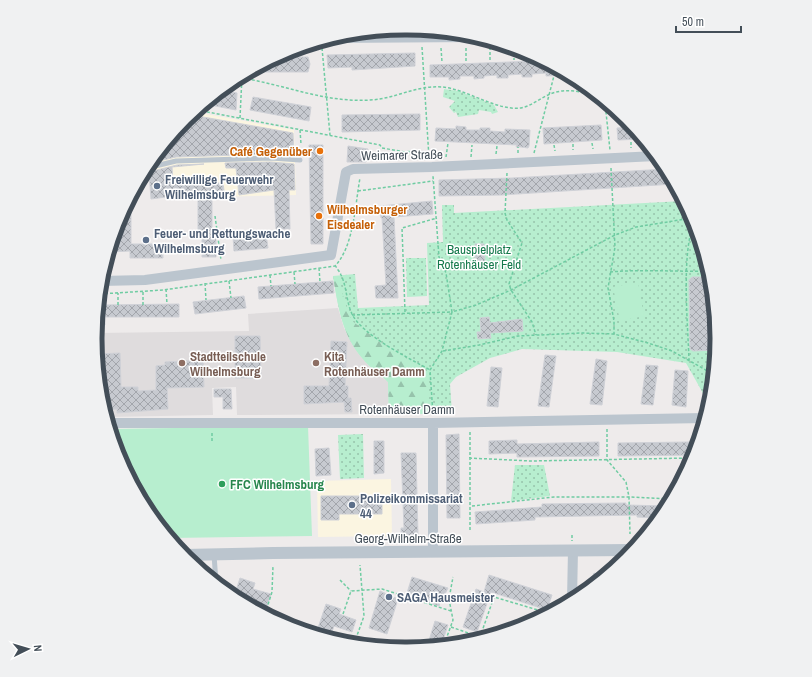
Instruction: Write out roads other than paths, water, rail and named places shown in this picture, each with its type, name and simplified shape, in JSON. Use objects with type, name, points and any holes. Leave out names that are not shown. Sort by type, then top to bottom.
[{"type":"street","name":"Weimarer Straße","points":[[108,282],[145,280],[331,255],[346,172],[353,169],[534,163],[649,156]]},
{"type":"street","name":"Rotenhäuser Damm","points":[[115,423],[433,423],[699,418]]},
{"type":"street","points":[[433,423],[433,552]]},
{"type":"street","points":[[572,593],[573,550]]},
{"type":"street","name":"Georg-Wilhelm-Straße","points":[[193,555],[624,550]]},
{"type":"lane","points":[[157,166],[176,162],[271,158],[300,160]]},
{"type":"lane","points":[[214,555],[215,575]]},
{"type":"place","name":"Café Gegenüber","points":[[320,151]]},
{"type":"place","name":"Freiwillige Feuerwehr Wilhelmsburg","points":[[157,186]]},
{"type":"place","name":"Wilhelmsburger Eisdealer","points":[[319,216]]},
{"type":"place","name":"Feuer- und Rettungswache Wilhelmsburg","points":[[146,240]]},
{"type":"place","name":"Stadtteilschule Wilhelmsburg","points":[[182,363]]},
{"type":"place","name":"Kita Rotenhäuser Damm","points":[[316,363]]},
{"type":"place","name":"FFC Wilhelmsburg","points":[[222,484]]},
{"type":"place","name":"Polizeikommissariat 44","points":[[352,505]]},
{"type":"place","name":"SAGA Hausmeister","points":[[389,597]]},
{"type":"park label","name":"Bauspielplatz Rotenhäuser Feld","points":[[479,256]]}]
